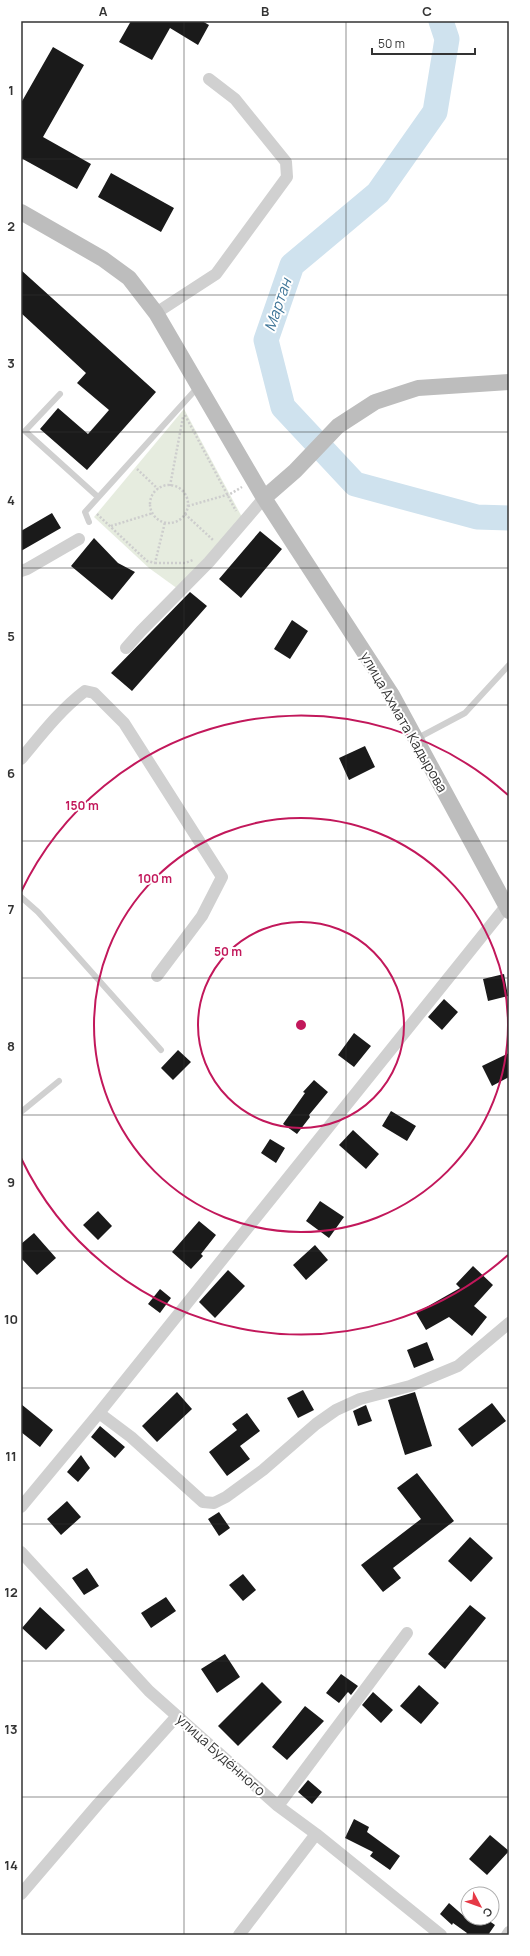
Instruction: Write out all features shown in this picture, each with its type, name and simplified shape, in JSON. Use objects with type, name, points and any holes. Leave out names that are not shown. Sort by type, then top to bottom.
[{"type":"main road","name":"улица Ахмата Кадырова","points":[[21,212],[103,259],[124,274],[129,278],[156,313],[264,498],[392,695],[508,908]]},
{"type":"main road","points":[[264,498],[294,471],[338,426],[375,402],[418,388],[509,382]]},
{"type":"street","points":[[156,313],[216,274],[287,177],[286,162],[235,99],[209,79]]},
{"type":"street","points":[[126,648],[209,562],[264,498]]},
{"type":"street","points":[[21,571],[27,569],[79,538]]},
{"type":"street","points":[[21,759],[73,700],[86,691],[94,693],[124,723],[222,877],[202,916],[157,976]]},
{"type":"street","points":[[21,1507],[100,1413],[508,908]]},
{"type":"street","points":[[100,1413],[131,1437],[203,1502],[214,1503],[226,1497],[263,1470],[316,1424],[336,1410],[360,1399],[410,1386],[458,1366],[509,1323]]},
{"type":"street","name":"улица Будённого","points":[[21,1552],[150,1691],[177,1716],[278,1806],[316,1834],[441,1935]]},
{"type":"street","points":[[278,1806],[407,1632]]},
{"type":"street","points":[[21,1894],[98,1804],[177,1716]]},
{"type":"street","points":[[240,1935],[316,1834]]},
{"type":"lane","points":[[89,522],[85,512],[198,386]]},
{"type":"lane","points":[[60,394],[25,431],[98,497]]},
{"type":"lane","points":[[416,739],[465,713],[509,665]]},
{"type":"lane","points":[[21,897],[38,912],[161,1050]]},
{"type":"lane","points":[[21,1112],[59,1081]]},
{"type":"path","points":[[179,419],[184,414]]},
{"type":"path","points":[[170,486],[184,414]]},
{"type":"path","points":[[184,414],[229,494],[239,518]]},
{"type":"path","points":[[134,466],[158,489]]},
{"type":"path","points":[[176,486],[183,491],[187,498],[188,506],[185,514],[179,520],[171,523],[165,522],[156,517],[153,513],[150,502],[158,489],[176,486]]},
{"type":"path","points":[[188,506],[229,494]]},
{"type":"path","points":[[94,510],[147,561],[155,563],[185,563],[197,559]]},
{"type":"path","points":[[110,526],[153,513]]},
{"type":"path","points":[[185,514],[215,542],[211,546]]},
{"type":"path","points":[[155,563],[165,522]]},
{"type":"shaded area","points":[[184,409],[243,519],[178,589],[149,568],[94,517]]},
{"type":"building","points":[[131,21],[202,21],[209,25],[198,45],[170,28],[152,60],[119,42]]},
{"type":"building","points":[[53,47],[84,65],[43,137],[91,164],[77,189],[21,158],[21,103]]},
{"type":"building","points":[[111,173],[174,208],[161,232],[98,197]]},
{"type":"building","points":[[21,270],[156,392],[87,470],[40,429],[58,408],[88,434],[109,410],[77,383],[86,373],[21,313]]},
{"type":"building","points":[[52,513],[61,528],[21,551],[21,531]]},
{"type":"building","points":[[260,531],[282,549],[241,598],[219,579]]},
{"type":"building","points":[[94,538],[118,563],[135,572],[112,600],[71,566]]},
{"type":"building","points":[[190,592],[207,606],[132,691],[111,673]]},
{"type":"building","points":[[292,620],[308,631],[290,659],[274,649]]},
{"type":"building","points":[[365,746],[375,767],[349,780],[339,758]]},
{"type":"building","points":[[504,974],[508,996],[488,1001],[483,979]]},
{"type":"building","points":[[444,999],[458,1012],[442,1030],[428,1017]]},
{"type":"building","points":[[354,1033],[371,1046],[354,1067],[338,1055]]},
{"type":"building","points":[[178,1050],[191,1062],[173,1080],[161,1068]]},
{"type":"building","points":[[509,1053],[509,1077],[492,1086],[482,1066]]},
{"type":"building","points":[[314,1080],[328,1092],[309,1115],[310,1117],[297,1134],[283,1124],[305,1093],[303,1092]]},
{"type":"building","points":[[391,1111],[416,1126],[407,1141],[382,1126]]},
{"type":"building","points":[[353,1130],[379,1154],[366,1169],[339,1145]]},
{"type":"building","points":[[270,1139],[285,1148],[276,1163],[261,1153]]},
{"type":"building","points":[[320,1201],[344,1217],[329,1238],[306,1221]]},
{"type":"building","points":[[98,1211],[112,1226],[98,1240],[83,1225]]},
{"type":"building","points":[[199,1221],[216,1235],[201,1254],[203,1256],[191,1269],[172,1252]]},
{"type":"building","points":[[34,1233],[56,1258],[37,1275],[21,1258],[21,1244]]},
{"type":"building","points":[[315,1245],[328,1260],[306,1280],[293,1265]]},
{"type":"building","points":[[473,1266],[493,1285],[474,1306],[487,1317],[472,1336],[449,1317],[426,1330],[416,1313],[460,1288],[456,1284]]},
{"type":"building","points":[[228,1270],[245,1286],[215,1318],[199,1302]]},
{"type":"building","points":[[160,1289],[171,1298],[160,1313],[148,1304]]},
{"type":"building","points":[[427,1342],[434,1360],[414,1368],[407,1350]]},
{"type":"building","points":[[303,1390],[314,1410],[298,1418],[287,1398]]},
{"type":"building","points":[[177,1392],[192,1409],[157,1442],[142,1426]]},
{"type":"building","points":[[415,1392],[432,1446],[405,1455],[388,1400]]},
{"type":"building","points":[[492,1403],[506,1421],[472,1447],[458,1429]]},
{"type":"building","points":[[21,1404],[53,1430],[40,1447],[21,1432]]},
{"type":"building","points":[[366,1405],[372,1421],[358,1426],[353,1411]]},
{"type":"building","points":[[247,1413],[260,1431],[240,1446],[250,1459],[227,1476],[209,1452],[237,1430],[232,1424]]},
{"type":"building","points":[[100,1426],[125,1447],[115,1458],[91,1437]]},
{"type":"building","points":[[81,1455],[90,1468],[78,1482],[67,1472]]},
{"type":"building","points":[[417,1473],[454,1521],[393,1568],[401,1578],[383,1592],[361,1565],[421,1519],[397,1488]]},
{"type":"building","points":[[67,1501],[81,1517],[61,1535],[47,1519]]},
{"type":"building","points":[[219,1512],[230,1528],[219,1536],[208,1519]]},
{"type":"building","points":[[470,1537],[493,1558],[471,1582],[448,1561]]},
{"type":"building","points":[[87,1568],[99,1586],[84,1595],[72,1578]]},
{"type":"building","points":[[243,1574],[256,1590],[243,1601],[229,1585]]},
{"type":"building","points":[[166,1597],[176,1611],[151,1628],[141,1613]]},
{"type":"building","points":[[470,1605],[486,1618],[445,1669],[428,1654]]},
{"type":"building","points":[[40,1607],[65,1630],[46,1650],[22,1628]]},
{"type":"building","points":[[225,1654],[240,1677],[217,1693],[201,1669]]},
{"type":"building","points":[[341,1674],[358,1686],[351,1695],[348,1692],[339,1703],[326,1693]]},
{"type":"building","points":[[262,1682],[282,1702],[238,1746],[218,1726]]},
{"type":"building","points":[[419,1685],[439,1703],[421,1724],[400,1706]]},
{"type":"building","points":[[373,1692],[393,1710],[381,1723],[362,1705]]},
{"type":"building","points":[[305,1706],[324,1721],[287,1760],[272,1747]]},
{"type":"building","points":[[308,1780],[322,1792],[312,1804],[298,1792]]},
{"type":"building","points":[[354,1819],[369,1827],[367,1832],[400,1856],[390,1870],[370,1856],[373,1852],[345,1838]]},
{"type":"building","points":[[490,1835],[509,1851],[487,1875],[469,1859]]},
{"type":"building","points":[[449,1903],[460,1913],[460,1926],[494,1926],[488,1935],[466,1935],[467,1933],[453,1923],[452,1925],[440,1914]]},
{"type":"waterway","name":"Мартан","points":[[441,21],[447,39],[435,112],[378,193],[292,265],[266,340],[283,407],[355,484],[477,517],[509,518]]}]
